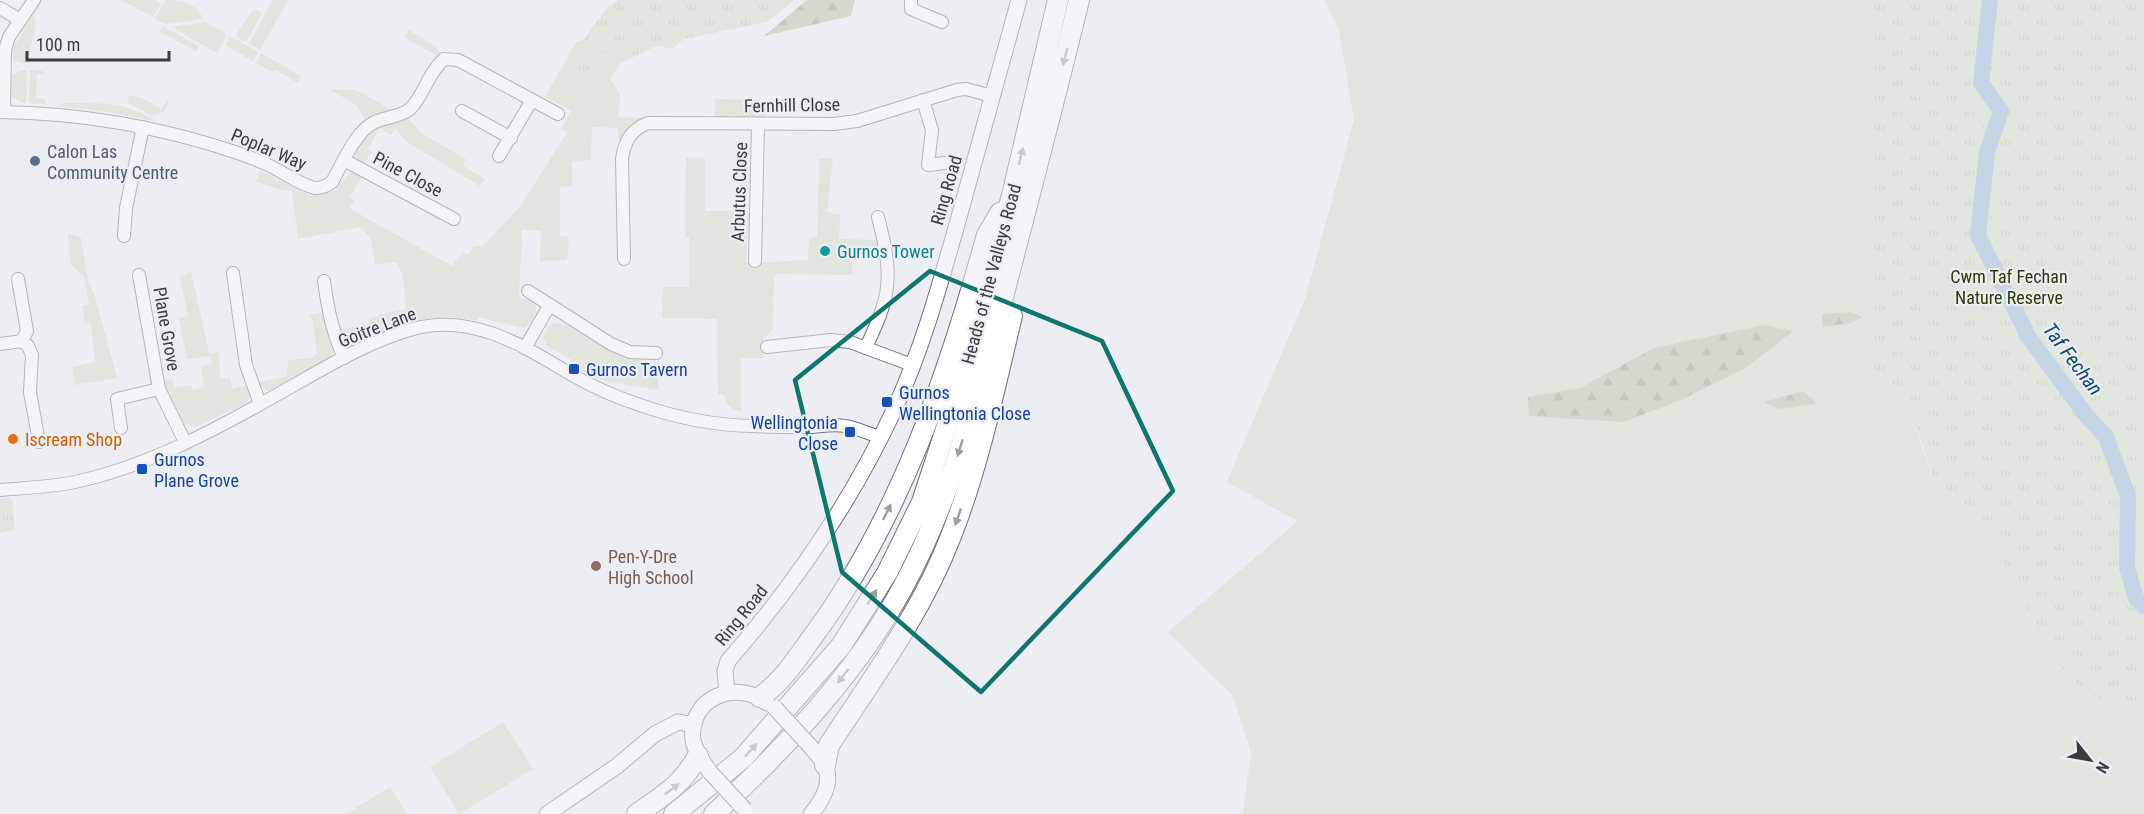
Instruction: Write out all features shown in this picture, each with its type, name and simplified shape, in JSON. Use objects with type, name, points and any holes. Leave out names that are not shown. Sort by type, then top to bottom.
[{"type":"highway","name":"Heads of the Valleys Road","points":[[714,814],[759,772],[811,717],[867,645],[904,586],[935,519],[975,400],[1022,193],[1058,0]]},
{"type":"highway","name":"Heads of the Valleys Road","points":[[674,814],[743,758],[803,691],[841,646],[887,573],[922,502],[942,445],[1022,193],[1079,0]]},
{"type":"highway","points":[[767,703],[771,689],[836,607],[865,557],[902,480],[938,393],[987,235],[1022,193]]},
{"type":"highway","points":[[825,765],[829,745],[915,614],[951,537],[976,464],[1032,234],[1022,193]]},
{"type":"highway","points":[[637,814],[677,786],[687,775],[698,756]]},
{"type":"street","points":[[3,112],[5,50],[9,37],[34,0]]},
{"type":"street","points":[[911,0],[911,9],[942,22]]},
{"type":"street","name":"Ring Road","points":[[726,692],[724,681],[728,661],[790,586],[843,508],[881,437],[912,366],[929,321],[1019,0]]},
{"type":"street","points":[[0,8],[20,20]]},
{"type":"street","name":"Poplar Way","points":[[3,112],[74,116],[175,134],[258,160],[313,187],[327,186],[332,182],[358,137],[368,126],[402,114],[412,107],[438,64],[444,59],[458,60],[558,114]]},
{"type":"street","name":"Fernhill Close","points":[[624,259],[622,159],[624,145],[629,135],[648,123],[834,124],[857,121],[957,90],[966,89],[992,96]]},
{"type":"street","points":[[500,156],[532,100]]},
{"type":"street","points":[[923,100],[932,130],[928,165],[945,163]]},
{"type":"street","points":[[462,111],[510,138]]},
{"type":"street","name":"Arbutus Close","points":[[755,261],[758,124]]},
{"type":"street","points":[[124,236],[126,208],[143,127]]},
{"type":"street","name":"Pine Close","points":[[344,160],[454,219]]},
{"type":"street","points":[[866,348],[883,309],[887,288],[886,250],[878,217]]},
{"type":"street","points":[[233,273],[246,365],[260,404]]},
{"type":"street","name":"Plane Grove","points":[[139,275],[159,389],[185,442]]},
{"type":"street","points":[[18,279],[27,331],[22,341]]},
{"type":"street","points":[[324,281],[329,320],[344,358]]},
{"type":"street","points":[[528,291],[611,344],[630,352],[656,353]]},
{"type":"street","points":[[525,348],[549,306]]},
{"type":"street","name":"Goitre Lane","points":[[0,490],[44,487],[107,474],[144,462],[260,404],[344,358],[414,328],[432,325],[485,330],[603,389],[639,405],[668,413],[747,426],[788,428],[844,426],[881,437]]},
{"type":"street","points":[[767,347],[831,339],[850,342],[912,366]]},
{"type":"street","points":[[0,344],[22,341],[28,346],[32,356],[30,392],[39,442]]},
{"type":"street","name":"Plane Grove","points":[[121,428],[117,399],[159,389]]},
{"type":"street","points":[[747,812],[698,756],[693,739],[694,725],[704,706],[716,696],[726,692],[739,691],[767,703],[810,746],[825,765],[828,779],[826,791],[811,814]]},
{"type":"street","points":[[547,814],[616,766],[655,734],[678,722],[694,725]]},
{"type":"highlighted area","points":[[930,271],[1102,341],[1173,491],[981,692],[842,572],[795,380]]},
{"type":"green space","points":[[121,0],[154,0],[161,4],[153,17]]},
{"type":"green space","points":[[165,0],[188,3],[204,19],[165,24],[155,19]]},
{"type":"green space","points":[[273,0],[288,0],[260,50],[249,43]]},
{"type":"green space","points":[[618,0],[794,0],[767,22],[684,39],[672,49],[658,45],[621,63],[583,40],[607,8]]},
{"type":"green space","points":[[807,0],[855,0],[851,16],[764,36]]},
{"type":"green space","points":[[1324,0],[1874,0],[1874,325],[1862,375],[1869,388],[1910,412],[1935,484],[1983,533],[2017,585],[2039,643],[2084,692],[2144,720],[2144,814],[1243,814],[1251,752],[1233,696],[1168,632],[1298,521],[1227,482],[1305,299],[1354,120],[1339,30]]},
{"type":"green space","name":"Cwm Taf Fechan Nature Reserve","points":[[1874,0],[2144,0],[2144,720],[2084,692],[2039,643],[2017,585],[1983,533],[1935,484],[1910,412],[1869,388],[1862,375],[1874,325]]},
{"type":"green space","points":[[254,9],[262,13],[246,42],[235,36]]},
{"type":"green space","points":[[33,14],[36,24],[27,63],[18,62],[13,57],[12,50]]},
{"type":"green space","points":[[206,22],[227,35],[217,53],[171,27]]},
{"type":"green space","points":[[163,26],[199,46],[196,52],[160,31]]},
{"type":"green space","points":[[409,30],[435,46],[441,55],[434,59],[436,55],[405,38]]},
{"type":"green space","points":[[230,36],[258,52],[253,61],[225,45]]},
{"type":"green space","points":[[583,40],[621,63],[610,79],[620,94],[618,117],[648,118],[622,140],[618,140],[618,128],[592,127],[591,160],[572,161],[572,186],[560,187],[560,236],[569,237],[567,260],[540,261],[541,231],[522,230],[519,298],[531,300],[536,304],[532,321],[524,328],[478,317],[477,321],[445,317],[429,318],[397,325],[353,345],[345,343],[337,330],[368,325],[368,320],[406,309],[403,278],[399,267],[396,262],[375,265],[371,238],[360,227],[298,239],[292,191],[256,182],[260,171],[311,196],[334,191],[350,172],[357,172],[363,175],[350,197],[354,201],[349,208],[452,266],[463,252],[468,255],[474,246],[483,246],[519,208],[567,133],[561,129],[571,111],[545,97],[576,42]]},
{"type":"green space","points":[[576,47],[597,59],[586,80],[565,68]]},
{"type":"green space","points":[[261,53],[301,76],[298,83],[275,70],[273,72],[256,63]]},
{"type":"green space","points":[[27,70],[26,104],[13,98],[11,83],[8,82],[15,73]]},
{"type":"green space","points":[[30,70],[43,71],[43,74],[37,74],[36,98],[45,99],[45,104],[29,103]]},
{"type":"green space","points":[[329,89],[356,90],[392,110],[366,120],[356,105]]},
{"type":"green space","points":[[129,95],[142,98],[161,109],[167,100],[169,102],[164,112],[151,115],[128,103]]},
{"type":"green space","points":[[715,99],[766,100],[766,118],[715,118]]},
{"type":"green space","points":[[64,103],[122,106],[154,121],[116,113],[55,106]]},
{"type":"green space","points":[[408,118],[421,133],[466,159],[463,166],[485,179],[480,186],[407,142],[395,128],[391,135],[380,128],[368,149],[372,152],[362,167],[355,153],[365,136],[382,125]]},
{"type":"green space","points":[[686,158],[705,158],[705,211],[749,211],[746,263],[808,260],[809,238],[817,237],[819,159],[833,158],[827,212],[840,215],[839,239],[875,240],[878,247],[853,247],[852,275],[777,274],[774,277],[773,328],[766,337],[763,337],[763,358],[741,358],[741,412],[730,406],[724,394],[718,394],[717,319],[662,318],[663,287],[689,287],[689,237],[685,237]]},
{"type":"green space","points":[[68,233],[81,238],[88,281],[94,293],[117,378],[75,385],[72,367],[95,362],[91,323],[85,324],[83,306],[89,304],[84,276],[71,265]]},
{"type":"green space","points":[[191,271],[209,353],[219,352],[220,379],[230,378],[232,389],[249,385],[251,391],[247,403],[195,427],[182,422],[163,387],[163,380],[172,379],[174,388],[191,385],[192,390],[204,387],[201,366],[212,364],[210,356],[187,359],[179,318],[188,316],[180,277]]},
{"type":"green space","points":[[324,312],[334,343],[334,350],[329,360],[268,391],[257,383],[287,376],[288,360],[311,358],[317,353],[310,315]]},
{"type":"green space","points":[[1852,312],[1862,317],[1851,323],[1822,327],[1822,314]]},
{"type":"green space","points":[[555,323],[566,325],[617,354],[644,359],[647,363],[658,363],[658,390],[601,380],[575,367],[570,359],[547,346],[543,338],[548,327]]},
{"type":"green space","points":[[1764,325],[1793,331],[1747,367],[1681,400],[1624,422],[1529,416],[1528,397],[1580,388],[1654,348]]},
{"type":"green space","points":[[1803,391],[1817,404],[1778,409],[1764,402]]},
{"type":"green space","points":[[12,498],[15,530],[0,533],[0,499]]},
{"type":"green space","points":[[503,722],[533,769],[459,814],[430,767]]},
{"type":"green space","points":[[390,787],[407,814],[346,814]]},
{"type":"waterway","name":"Taf Fechan","points":[[1990,0],[1981,83],[2001,111],[1987,152],[1978,235],[2028,336],[2085,414],[2106,437],[2128,496],[2127,567],[2136,598],[2144,606]]},
{"type":"place","name":"Calon Las Community Centre","points":[[35,161]]},
{"type":"place","name":"Gurnos Tower","points":[[825,251]]},
{"type":"place","name":"Gurnos Tavern","points":[[574,369]]},
{"type":"place","name":"Gurnos Wellingtonia Close","points":[[887,402]]},
{"type":"place","name":"Wellingtonia Close","points":[[850,432]]},
{"type":"place","name":"Iscream Shop","points":[[13,439]]},
{"type":"place","name":"Gurnos Plane Grove","points":[[142,469]]},
{"type":"place","name":"Pen-Y-Dre High School","points":[[596,566]]}]
